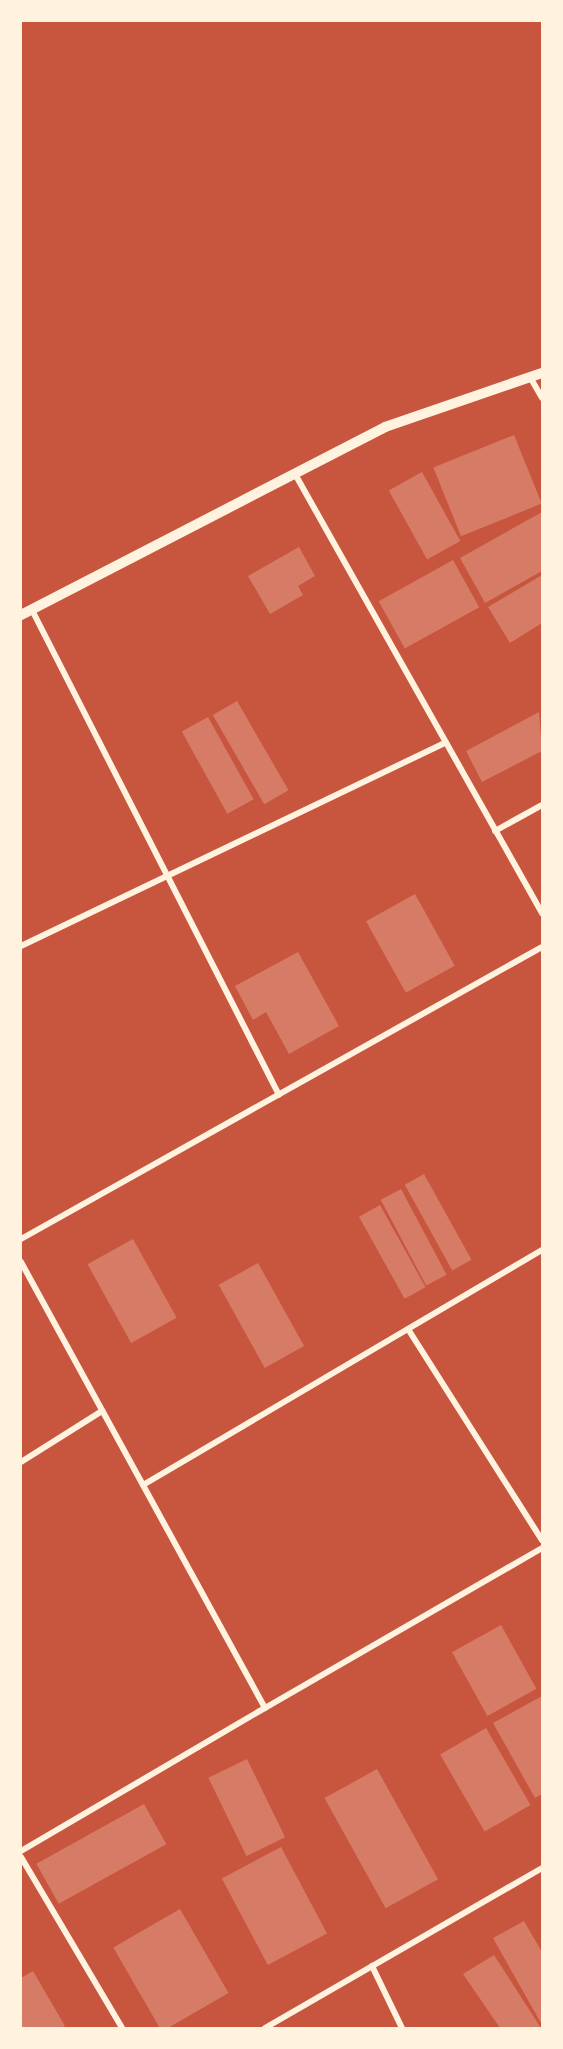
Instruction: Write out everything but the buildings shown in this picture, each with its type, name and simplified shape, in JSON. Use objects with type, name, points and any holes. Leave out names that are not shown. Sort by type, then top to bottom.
[{"type":"street","points":[[21,615],[385,427],[542,373]]},
{"type":"street","points":[[530,377],[542,398]]},
{"type":"street","points":[[295,474],[542,913]]},
{"type":"street","points":[[32,610],[279,1095]]},
{"type":"street","points":[[21,946],[446,742]]},
{"type":"street","points":[[495,831],[542,805]]},
{"type":"street","points":[[21,1239],[542,947]]},
{"type":"street","points":[[143,1485],[542,1250]]},
{"type":"street","points":[[21,1262],[265,1708]]},
{"type":"street","points":[[408,1329],[542,1540]]},
{"type":"street","points":[[21,1462],[102,1411]]},
{"type":"street","points":[[21,1851],[542,1548]]},
{"type":"street","points":[[21,1857],[122,2028]]},
{"type":"street","points":[[265,2028],[542,1868]]},
{"type":"street","points":[[372,1966],[402,2028]]}]
